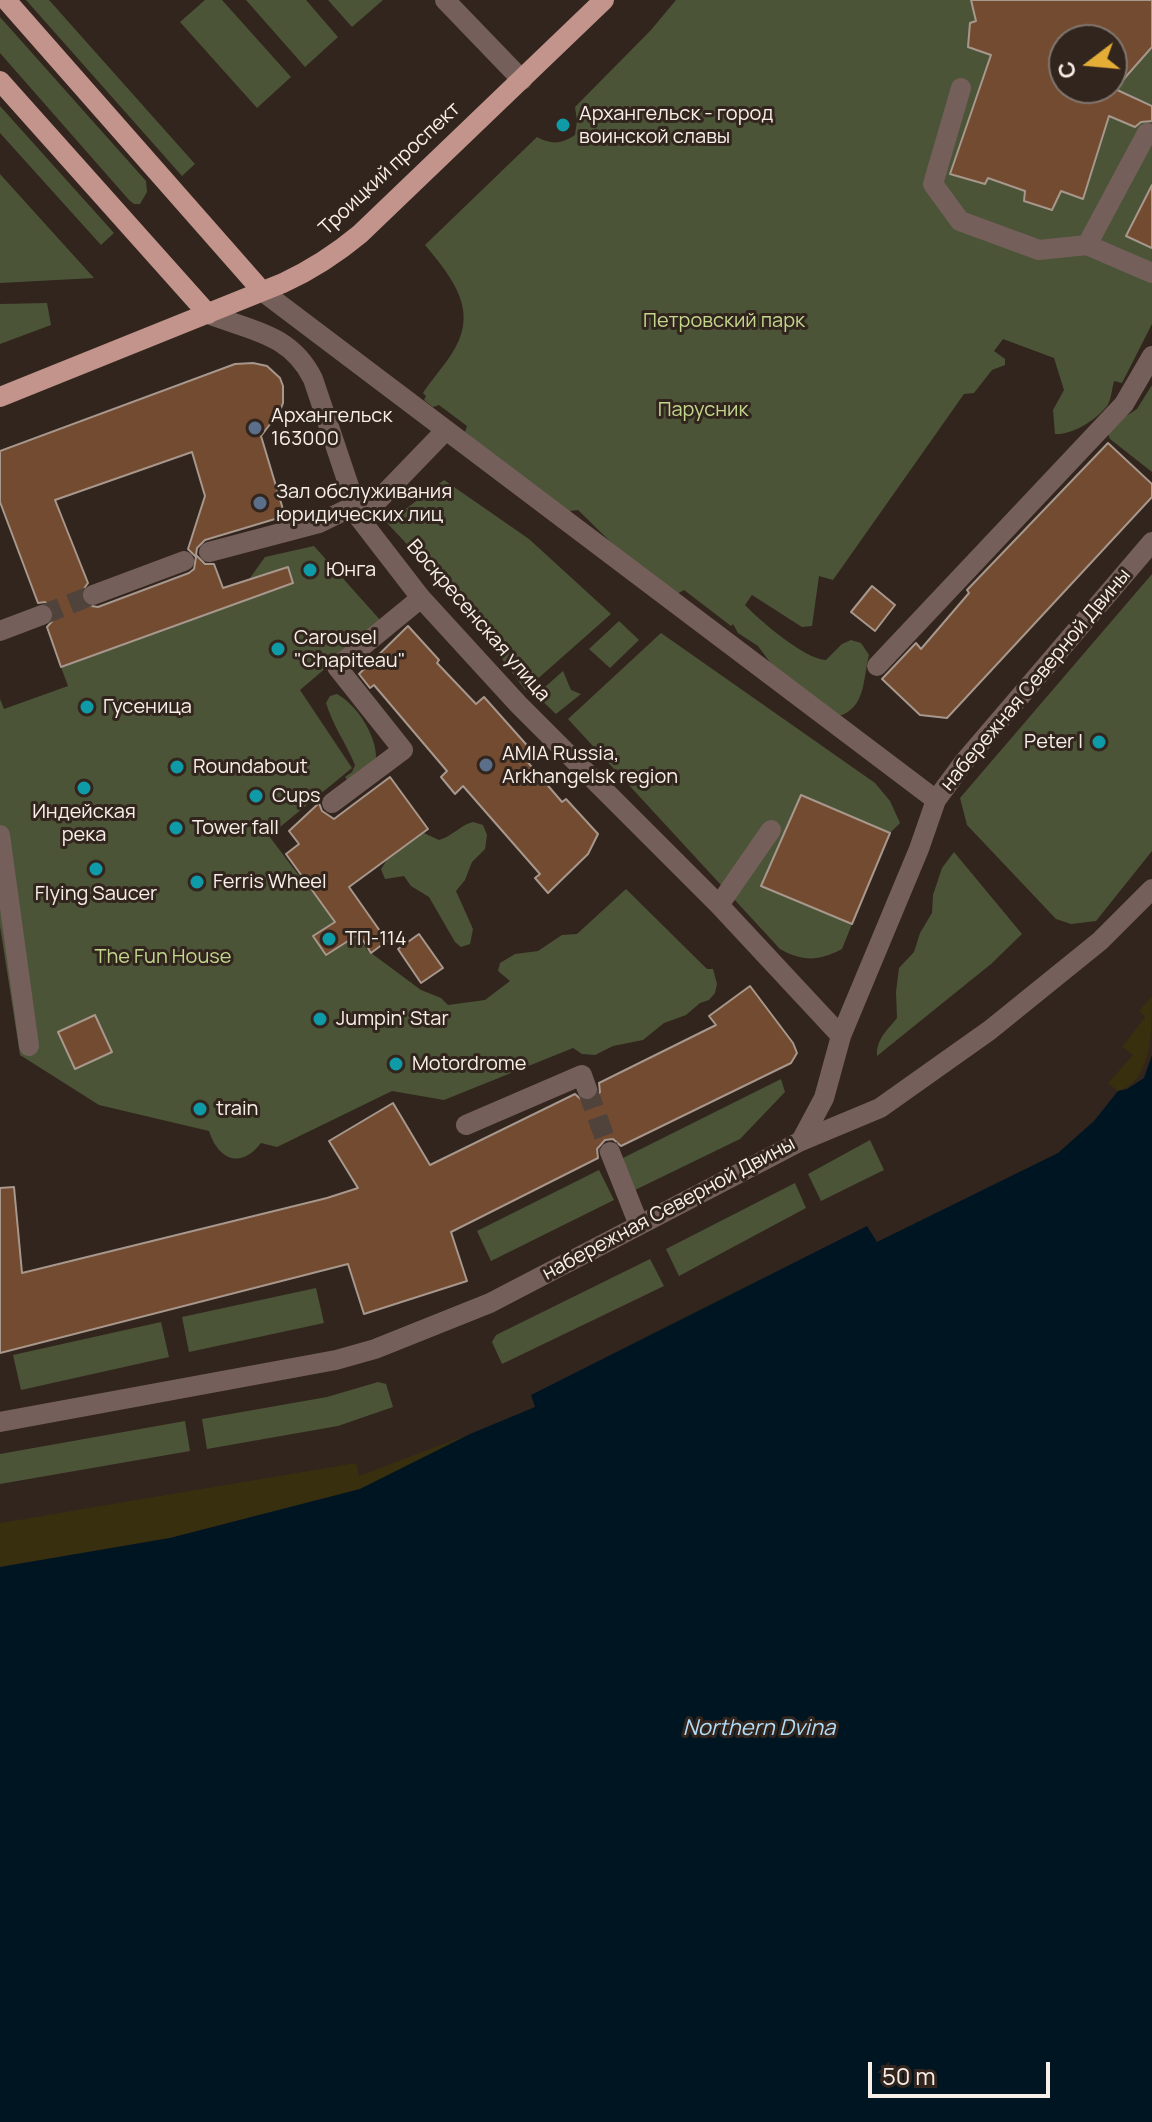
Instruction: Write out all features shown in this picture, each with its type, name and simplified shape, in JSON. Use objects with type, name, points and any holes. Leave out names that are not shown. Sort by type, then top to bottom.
[{"type":"main road","points":[[6,0],[262,291]]},
{"type":"main road","name":"Троицкий проспект","points":[[0,397],[308,271],[348,244],[604,0]]},
{"type":"main road","name":"Воскресенская улица","points":[[0,81],[208,314]]},
{"type":"street","points":[[445,0],[522,80]]},
{"type":"street","points":[[961,88],[933,184],[960,221],[1039,250],[1087,245],[1152,273]]},
{"type":"street","points":[[1087,245],[1147,133]]},
{"type":"street","points":[[262,291],[936,800]]},
{"type":"street","name":"Воскресенская улица","points":[[208,314],[280,340],[303,359],[313,379],[358,512],[421,598],[518,704],[719,905],[841,1036]]},
{"type":"street","points":[[877,666],[1124,404],[1152,356]]},
{"type":"street","points":[[209,552],[358,512],[446,430]]},
{"type":"street","name":"набережная Северной Двины","points":[[0,1422],[320,1363],[375,1349],[490,1303],[801,1141],[824,1098],[841,1036],[919,849],[936,800],[964,762],[1152,542]]},
{"type":"street","points":[[93,595],[184,561]]},
{"type":"street","points":[[332,803],[403,750],[337,667],[421,598]]},
{"type":"street","points":[[0,631],[42,615]]},
{"type":"street","points":[[719,905],[771,830]]},
{"type":"street","points":[[0,835],[29,1046]]},
{"type":"street","points":[[801,1141],[880,1108],[978,1039],[1100,941],[1152,889]]},
{"type":"street","points":[[466,1125],[582,1075],[587,1089]]},
{"type":"street","points":[[610,1152],[639,1225]]},
{"type":"green space","points":[[26,0],[49,0],[195,164],[182,176]]},
{"type":"green space","points":[[205,0],[222,0],[291,77],[257,108],[180,22]]},
{"type":"green space","points":[[246,0],[306,0],[338,37],[305,67]]},
{"type":"green space","points":[[328,0],[383,0],[352,27]]},
{"type":"green space","name":"Петровский парк","points":[[676,0],[1152,0],[1152,324],[1122,383],[1114,381],[1107,406],[1084,426],[1055,434],[1053,410],[1064,390],[1054,358],[1003,339],[994,351],[1005,359],[1005,365],[992,370],[974,393],[964,394],[833,580],[819,576],[812,626],[802,627],[752,595],[745,605],[784,638],[817,658],[826,660],[842,644],[851,640],[861,643],[869,655],[862,691],[854,706],[839,716],[772,665],[758,646],[738,633],[733,624],[731,626],[684,590],[677,594],[621,552],[578,510],[561,512],[465,432],[467,426],[439,405],[433,407],[424,400],[426,396],[423,393],[456,347],[464,313],[450,277],[425,245],[537,137],[556,142],[575,135],[575,107],[651,30]]},
{"type":"green space","points":[[0,17],[146,181],[147,192],[140,204],[129,200],[0,53]]},
{"type":"green space","points":[[0,106],[114,233],[101,245],[0,133]]},
{"type":"green space","points":[[0,174],[94,278],[0,283]]},
{"type":"green space","points":[[47,303],[51,325],[0,344],[0,304]]},
{"type":"green space","points":[[1152,385],[1152,472],[1110,439],[1106,429],[1137,409]]},
{"type":"green space","points":[[444,480],[529,539],[611,614],[525,690],[454,594],[387,523]]},
{"type":"green space","name":"The Fun House","points":[[314,546],[381,621],[300,690],[352,768],[269,836],[309,889],[357,934],[367,950],[421,990],[441,998],[448,1005],[485,1000],[510,981],[498,971],[500,963],[515,954],[538,951],[562,935],[577,934],[626,889],[707,969],[713,969],[717,984],[709,1000],[700,1003],[686,1015],[664,1023],[643,1040],[613,1046],[595,1055],[582,1054],[573,1048],[444,1100],[392,1091],[277,1147],[261,1143],[245,1156],[230,1158],[218,1148],[209,1131],[99,1105],[20,1055],[0,926],[0,699],[4,709],[68,686],[61,667],[230,606],[265,557]]},
{"type":"green space","points":[[1152,574],[1152,851],[1096,921],[1071,924],[1056,919],[967,825],[960,798]]},
{"type":"green space","points":[[619,621],[639,640],[610,668],[589,649]]},
{"type":"green space","points":[[661,633],[875,783],[890,801],[900,823],[890,833],[801,795],[785,837],[761,885],[852,924],[842,949],[811,958],[780,949],[568,719]]},
{"type":"green space","points":[[563,671],[571,690],[581,694],[556,714],[536,695]]},
{"type":"green space","points":[[337,694],[351,705],[364,722],[375,749],[376,758],[347,780],[345,777],[355,765],[326,703],[330,696]]},
{"type":"green space","points":[[473,822],[483,825],[487,835],[485,849],[472,862],[465,880],[456,891],[473,929],[470,944],[461,947],[429,897],[411,886],[404,876],[385,879],[381,869],[387,860],[424,833],[439,840]]},
{"type":"green space","points":[[954,852],[1022,934],[991,964],[877,1056],[881,1039],[897,1018],[899,968],[914,952],[920,933],[932,913],[933,895],[942,868]]},
{"type":"green space","points":[[781,1079],[785,1092],[740,1139],[635,1190],[621,1159]]},
{"type":"green space","points":[[870,1140],[884,1170],[821,1201],[808,1174]]},
{"type":"green space","points":[[599,1170],[614,1200],[491,1261],[477,1231]]},
{"type":"green space","points":[[795,1183],[806,1208],[679,1276],[666,1249]]},
{"type":"green space","points":[[650,1259],[664,1286],[502,1364],[492,1342],[496,1335]]},
{"type":"green space","points":[[316,1288],[324,1323],[189,1352],[182,1317]]},
{"type":"green space","points":[[161,1322],[169,1357],[21,1390],[13,1355]]},
{"type":"green space","points":[[378,1382],[386,1384],[393,1407],[338,1426],[207,1449],[202,1419],[327,1397]]},
{"type":"green space","points":[[185,1421],[190,1451],[0,1484],[0,1454]]},
{"type":"sand","points":[[1152,996],[1150,1039],[1144,1066],[1129,1086],[1118,1091],[1108,1083],[1133,1055],[1122,1047],[1145,1017],[1139,1011]]},
{"type":"sand","points":[[470,1434],[360,1489],[170,1538],[0,1567],[0,1523],[356,1463],[359,1476]]},
{"type":"water","name":"Northern Dvina","points":[[1152,1055],[1152,2122],[0,2122],[0,1567],[170,1538],[360,1489],[470,1434],[535,1407],[531,1395],[867,1226],[877,1242],[1058,1153],[1094,1121],[1118,1091],[1144,1078]]},
{"type":"building","points":[[971,0],[1152,0],[1152,47],[1128,74],[1128,24],[1048,24],[1048,104],[1128,104],[1128,95],[1152,106],[1152,121],[1141,122],[1135,127],[1109,116],[1083,199],[1061,191],[1052,210],[1024,201],[1025,191],[988,178],[985,184],[950,174],[991,55],[968,47],[970,23],[976,21]]},
{"type":"building","points":[[1152,185],[1152,248],[1126,236]]},
{"type":"building","points":[[235,364],[267,366],[280,378],[283,386],[280,411],[261,436],[285,516],[205,540],[197,548],[196,555],[205,564],[214,564],[223,588],[288,567],[293,583],[61,667],[47,627],[55,618],[54,610],[45,602],[38,603],[0,502],[0,451]],"holes":[[[192,452],[205,496],[188,549],[196,557],[194,569],[98,607],[85,605],[80,594],[88,583],[55,500]]]},
{"type":"building","points":[[1108,443],[1152,484],[1152,497],[947,718],[920,715],[882,679],[916,643],[921,649],[969,593],[967,590]]},
{"type":"building","points":[[872,586],[895,605],[875,631],[851,612]]},
{"type":"building","name":"AMIA Russia, Arkhangelsk region","points":[[408,626],[439,660],[437,663],[476,704],[484,697],[532,751],[525,759],[562,802],[566,799],[598,834],[588,854],[548,893],[535,878],[540,874],[463,786],[455,794],[441,777],[447,771],[374,685],[370,688],[359,674]]},
{"type":"building","points":[[390,777],[428,829],[349,887],[387,941],[371,953],[359,934],[326,955],[313,936],[335,922],[286,854],[299,844],[289,831],[319,803],[322,811],[334,819]]},
{"type":"building","points":[[801,795],[890,833],[852,924],[761,886]]},
{"type":"building","points":[[419,934],[443,968],[421,983],[398,949]]},
{"type":"building","points":[[750,986],[793,1043],[797,1053],[791,1063],[621,1146],[613,1139],[605,1140],[597,1149],[598,1158],[451,1232],[467,1281],[364,1314],[348,1264],[0,1353],[0,1188],[14,1187],[22,1273],[327,1198],[358,1188],[329,1141],[393,1103],[430,1165],[575,1094],[584,1102],[592,1101],[600,1092],[599,1083],[716,1025],[709,1016]]},
{"type":"building","points":[[95,1015],[112,1052],[75,1069],[58,1032]]},
{"type":"tunnel","points":[[42,615],[93,595]]},
{"type":"tunnel","points":[[587,1089],[610,1152]]},
{"type":"place","name":"Архангельск - город воинской славы","points":[[563,125]]},
{"type":"place","name":"Архангельск 163000","points":[[255,428]]},
{"type":"place","name":"Зал обслуживания юридических лиц","points":[[260,503]]},
{"type":"place","name":"Юнга","points":[[310,570]]},
{"type":"place","name":"Carousel \"Chapiteau\"","points":[[278,649]]},
{"type":"place","name":"Гусеница","points":[[87,707]]},
{"type":"place","name":"Peter I","points":[[1099,742]]},
{"type":"place","name":"AMIA Russia, Arkhangelsk region","points":[[486,765]]},
{"type":"place","name":"Roundabout","points":[[177,767]]},
{"type":"place","name":"Индейская река","points":[[84,788]]},
{"type":"place","name":"Cups","points":[[256,796]]},
{"type":"place","name":"Tower fall","points":[[176,828]]},
{"type":"place","name":"Flying Saucer","points":[[96,869]]},
{"type":"place","name":"Ferris Wheel","points":[[197,882]]},
{"type":"place","name":"ТП-114","points":[[329,939]]},
{"type":"place","name":"Jumpin' Star","points":[[320,1019]]},
{"type":"place","name":"Motordrome","points":[[396,1064]]},
{"type":"place","name":"train","points":[[200,1109]]},
{"type":"park label","name":"Парусник","points":[[703,410]]}]
